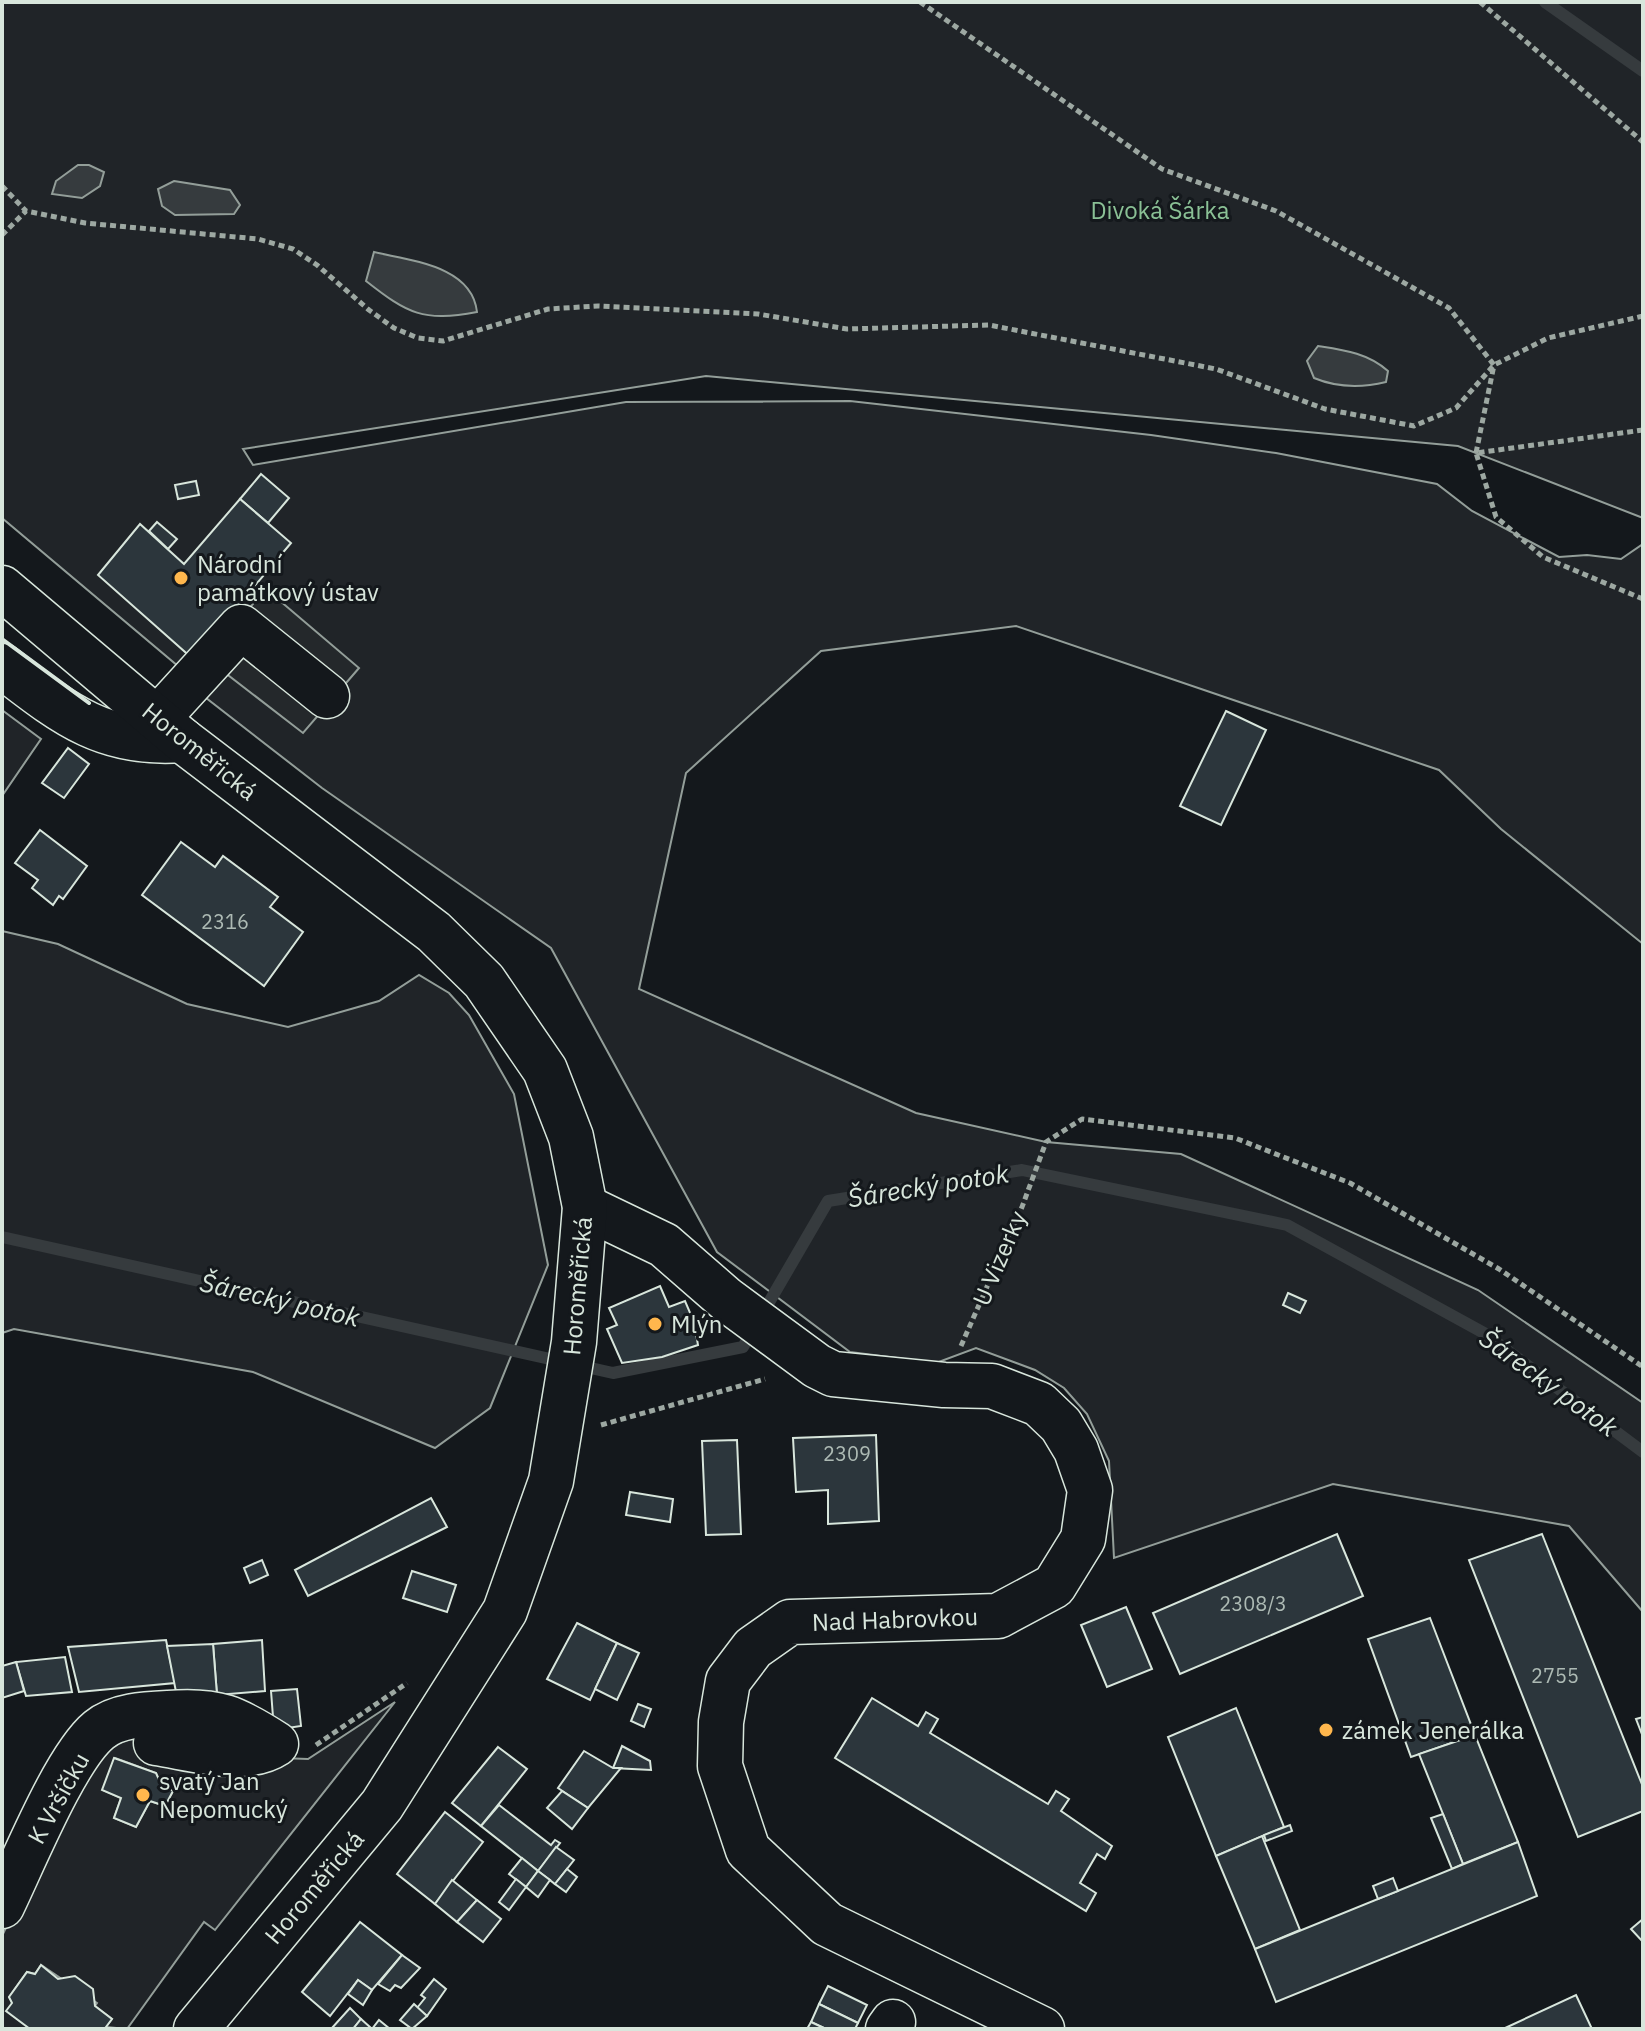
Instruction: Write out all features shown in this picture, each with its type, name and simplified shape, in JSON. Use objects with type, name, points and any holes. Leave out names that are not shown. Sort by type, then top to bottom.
[{"type":"main road","name":"Horoměřická","points":[[2,588],[170,729],[434,932],[484,981],[516,1023],[545,1070],[571,1137],[585,1207],[574,1342],[577,1412],[505,1611],[382,1805],[196,2029]]},
{"type":"main road","points":[[2,666],[68,717],[118,738],[148,742],[170,729],[241,627],[327,696]]},
{"type":"main road","points":[[585,1207],[664,1245],[740,1309],[817,1366],[833,1374],[944,1385]]},
{"type":"main road","name":"Nad Habrovkou","points":[[944,1385],[992,1386],[1039,1404],[1061,1425],[1076,1450],[1090,1490],[1083,1539],[1054,1586],[998,1616],[790,1622],[753,1648],[728,1681],[721,1722],[720,1766],[748,1850],[827,1924],[1042,2029]]},
{"type":"main road","name":"K Vršíčku","points":[[2,1906],[69,1769],[99,1729],[134,1715],[202,1710],[239,1719],[276,1744]]},
{"type":"main road","points":[[156,1743],[235,1753],[263,1753],[276,1744]]},
{"type":"path","points":[[920,2],[1162,169],[1276,211],[1449,308],[1494,365],[1476,453],[1496,517],[1543,557],[1643,599]]},
{"type":"path","points":[[1480,2],[1643,142]]},
{"type":"path","points":[[2,186],[26,211],[85,223],[258,239],[293,249],[394,328],[418,338],[443,341],[548,309],[598,306],[758,314],[847,329],[989,325],[1216,369],[1325,409],[1414,426],[1456,408],[1494,365],[1548,338],[1643,316]]},
{"type":"path","points":[[2,235],[26,211]]},
{"type":"path","points":[[1476,453],[1643,430]]},
{"type":"path","name":"U Vizerky","points":[[944,1385],[1046,1142],[1082,1119],[1235,1138],[1350,1183],[1499,1269],[1643,1367]]},
{"type":"path","points":[[577,1412],[817,1366]]},
{"type":"path","points":[[276,1744],[313,1747],[398,1688]]},
{"type":"green space","name":"Divoká Šárka","points":[[2,2],[1643,2],[1643,518],[1458,446],[706,376],[243,449],[253,465],[626,402],[850,401],[1151,435],[1276,453],[1437,484],[1472,511],[1559,557],[1587,555],[1621,559],[1643,544],[1643,944],[1501,829],[1439,770],[1016,626],[821,651],[686,773],[639,989],[916,1113],[1046,1142],[1181,1154],[1478,1290],[1643,1403],[1643,1612],[1569,1526],[1333,1484],[1114,1558],[1109,1461],[1087,1414],[1064,1388],[1035,1370],[976,1348],[936,1363],[850,1352],[717,1252],[551,948],[322,788],[201,694],[185,672],[2,518]]},
{"type":"green space","points":[[2,710],[41,739],[2,796]]},
{"type":"green space","points":[[2,931],[58,944],[187,1004],[288,1027],[379,1001],[419,975],[449,993],[469,1015],[514,1094],[548,1265],[490,1408],[435,1448],[253,1372],[14,1329],[2,1333]]},
{"type":"green space","points":[[395,1702],[215,1930],[204,1922],[127,2029],[106,2027],[112,2019],[95,2006],[97,2003],[41,1965],[35,1974],[27,1972],[9,1997],[30,2029],[2,2029],[2,1936],[66,1801],[127,1727],[280,1758],[308,1759]],"holes":[[[115,1758],[156,1773],[160,1782],[173,1791],[165,1806],[150,1801],[136,1827],[114,1818],[121,1798],[103,1790]]]},
{"type":"shaded area","points":[[78,165],[89,165],[104,172],[100,186],[82,198],[52,194],[56,181]]},
{"type":"shaded area","points":[[174,181],[230,190],[240,205],[234,214],[175,215],[162,206],[158,189]]},
{"type":"shaded area","points":[[374,252],[422,263],[452,275],[464,284],[473,297],[477,312],[443,316],[417,313],[405,308],[366,281]]},
{"type":"shaded area","points":[[1318,346],[1372,360],[1388,371],[1386,382],[1350,386],[1314,378],[1307,361]]},
{"type":"shaded area","points":[[266,589],[359,668],[303,733],[206,658]]},
{"type":"building","points":[[261,474],[289,498],[268,523],[240,499]]},
{"type":"building","points":[[196,481],[199,495],[178,499],[175,485]]},
{"type":"building","name":"Národní památkový ústav","points":[[240,499],[291,543],[193,659],[98,575],[140,524],[184,564]]},
{"type":"building","points":[[157,522],[177,539],[168,549],[149,531]]},
{"type":"building","points":[[1226,711],[1266,730],[1221,825],[1180,806]]},
{"type":"building","points":[[68,748],[89,764],[64,798],[42,783]]},
{"type":"building","points":[[40,830],[87,866],[63,899],[59,896],[53,905],[32,888],[38,880],[15,863]]},
{"type":"building","points":[[181,842],[215,867],[223,856],[278,897],[270,907],[303,932],[264,986],[142,895]]},
{"type":"building","name":"Mlýn","points":[[660,1286],[669,1307],[685,1301],[694,1322],[698,1345],[662,1357],[622,1363],[607,1329],[617,1325],[609,1308]]},
{"type":"building","points":[[1288,1293],[1306,1301],[1300,1313],[1283,1305]]},
{"type":"building","points":[[876,1435],[879,1521],[828,1524],[828,1490],[796,1492],[793,1438]]},
{"type":"building","points":[[737,1440],[741,1534],[706,1535],[702,1441]]},
{"type":"building","points":[[630,1492],[673,1499],[670,1522],[626,1515]]},
{"type":"building","points":[[431,1498],[447,1527],[308,1596],[295,1570]]},
{"type":"building","points":[[1337,1534],[1363,1596],[1180,1674],[1153,1613]]},
{"type":"building","points":[[1542,1534],[1643,1787],[1643,1811],[1578,1837],[1469,1560]]},
{"type":"building","points":[[262,1560],[268,1575],[250,1583],[244,1568]]},
{"type":"building","points":[[412,1571],[456,1585],[447,1612],[403,1598]]},
{"type":"building","points":[[1126,1607],[1152,1669],[1107,1687],[1081,1625]]},
{"type":"building","points":[[1430,1618],[1475,1735],[1411,1757],[1368,1639]]},
{"type":"building","points":[[577,1623],[617,1643],[590,1700],[547,1679]]},
{"type":"building","points":[[166,1640],[175,1683],[79,1692],[68,1647]]},
{"type":"building","points":[[262,1640],[265,1691],[217,1695],[213,1644]]},
{"type":"building","points":[[617,1643],[639,1653],[617,1700],[595,1689]]},
{"type":"building","points":[[213,1644],[217,1695],[177,1697],[167,1646]]},
{"type":"building","points":[[65,1657],[72,1692],[26,1696],[16,1662]]},
{"type":"building","points":[[16,1662],[24,1691],[2,1698],[2,1666]]},
{"type":"building","points":[[297,1689],[301,1726],[274,1730],[271,1691]]},
{"type":"building","points":[[872,1698],[918,1726],[926,1712],[938,1719],[930,1733],[1048,1804],[1056,1791],[1069,1799],[1061,1811],[1112,1846],[1105,1859],[1097,1854],[1080,1883],[1096,1893],[1086,1911],[835,1758]]},
{"type":"building","points":[[638,1704],[651,1709],[644,1727],[631,1721]]},
{"type":"building","points":[[1236,1708],[1284,1827],[1216,1856],[1168,1737]]},
{"type":"building","points":[[1643,1717],[1643,1737],[1636,1719]]},
{"type":"building","points":[[1475,1735],[1518,1842],[1463,1864],[1419,1754]]},
{"type":"building","points":[[622,1746],[650,1761],[651,1770],[613,1768]]},
{"type":"building","points":[[498,1747],[527,1769],[481,1826],[452,1803]]},
{"type":"building","points":[[584,1751],[613,1768],[621,1768],[588,1808],[558,1788]]},
{"type":"building","name":"svatý Jan Nepomucký","points":[[114,1758],[156,1773],[160,1782],[173,1791],[165,1806],[150,1801],[136,1827],[114,1818],[121,1798],[102,1790]]},
{"type":"building","points":[[562,1791],[588,1808],[572,1829],[547,1808]]},
{"type":"building","points":[[499,1805],[551,1845],[555,1840],[560,1843],[538,1871],[481,1826]]},
{"type":"building","points":[[445,1812],[483,1842],[435,1904],[397,1874]]},
{"type":"building","points":[[1443,1814],[1463,1864],[1452,1869],[1431,1818]]},
{"type":"building","points":[[1290,1825],[1292,1831],[1266,1841],[1264,1835]]},
{"type":"building","points":[[1262,1836],[1300,1930],[1255,1949],[1216,1856]]},
{"type":"building","points":[[1518,1842],[1537,1896],[1276,2002],[1255,1949]]},
{"type":"building","points":[[556,1847],[574,1860],[555,1884],[538,1871]]},
{"type":"building","points":[[522,1858],[538,1871],[526,1887],[509,1874]]},
{"type":"building","points":[[567,1869],[577,1877],[566,1892],[555,1884]]},
{"type":"building","points":[[538,1871],[550,1880],[538,1897],[526,1887]]},
{"type":"building","points":[[1393,1878],[1398,1891],[1378,1899],[1373,1886]]},
{"type":"building","points":[[516,1879],[526,1887],[509,1910],[499,1902]]},
{"type":"building","points":[[452,1880],[477,1900],[457,1922],[435,1904]]},
{"type":"building","points":[[477,1900],[501,1919],[483,1942],[457,1922]]},
{"type":"building","points":[[1643,1919],[1643,1942],[1631,1929]]},
{"type":"building","points":[[360,1922],[402,1955],[372,1990],[358,1980],[330,2016],[302,1992]]},
{"type":"building","points":[[402,1955],[420,1968],[401,1988],[395,1985],[390,1991],[378,1984]]},
{"type":"building","points":[[41,1965],[58,1979],[75,1976],[93,1989],[95,2006],[112,2019],[106,2027],[109,2029],[30,2029],[6,2011],[12,2003],[9,1997],[27,1972],[35,1974]]},
{"type":"building","points":[[434,1979],[446,1989],[427,2016],[417,2008],[425,1998],[421,1995]]},
{"type":"building","points":[[358,1980],[372,1990],[363,2005],[348,1994]]},
{"type":"building","points":[[828,1986],[867,2005],[858,2023],[819,2004]]},
{"type":"building","points":[[1576,1995],[1592,2029],[1503,2029]]},
{"type":"building","points":[[414,2004],[427,2016],[412,2029],[400,2020]]},
{"type":"building","points":[[819,2004],[858,2023],[855,2029],[826,2029],[811,2022]]},
{"type":"building","points":[[350,2008],[361,2019],[353,2029],[331,2029]]},
{"type":"building","points":[[361,2019],[371,2028],[372,2029],[353,2029]]},
{"type":"building","points":[[379,2020],[390,2029],[372,2029]]},
{"type":"building","points":[[811,2022],[826,2029],[807,2029]]},
{"type":"waterway","points":[[1545,2],[1643,71]]},
{"type":"waterway","name":"Šárecký potok","points":[[2,1237],[613,1373],[743,1347],[828,1201],[1022,1170],[1287,1225],[1484,1333],[1643,1452]]},
{"type":"wall","points":[[2,639],[89,703]]},
{"type":"place","name":"Národní památkový ústav","points":[[181,578]]},
{"type":"place","name":"Mlýn","points":[[655,1324]]},
{"type":"place","name":"zámek Jenerálka","points":[[1326,1730]]},
{"type":"place","name":"svatý Jan Nepomucký","points":[[143,1795]]}]
